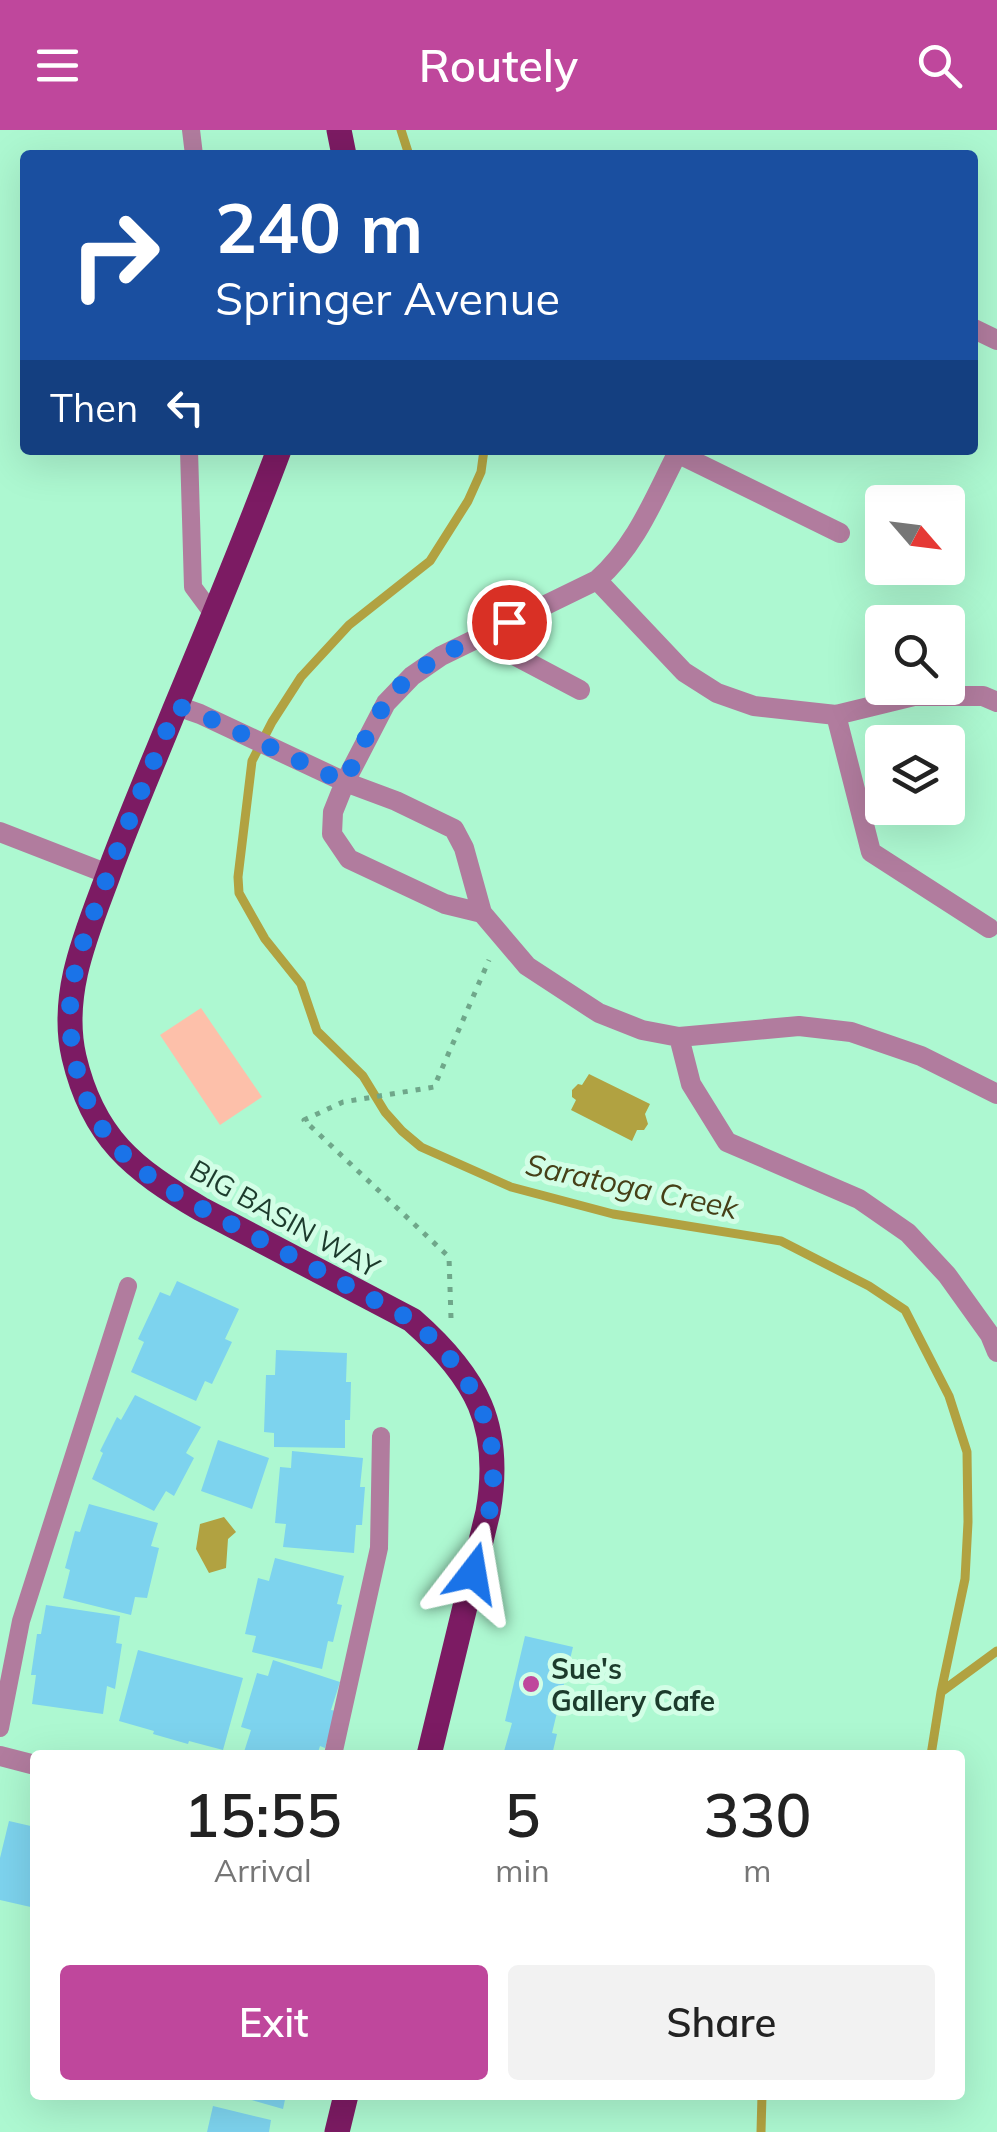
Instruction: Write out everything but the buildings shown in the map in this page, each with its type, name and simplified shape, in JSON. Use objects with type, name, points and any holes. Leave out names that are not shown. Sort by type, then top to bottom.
[{"type":"main road","name":"BIG BASIN WAY","points":[[277,455],[87,933],[70,1006],[74,1056],[86,1098],[104,1131],[127,1158],[176,1194],[412,1320],[438,1343],[464,1377],[488,1425],[494,1482],[430,1750]]},
{"type":"main road","points":[[337,2132],[345,2100]]},
{"type":"street","points":[[482,913],[445,904],[349,859],[332,834],[333,812],[344,782],[386,703],[412,676],[440,656],[597,580],[627,548],[676,455]]},
{"type":"street","points":[[686,455],[840,534]]},
{"type":"street","points":[[597,580],[684,672],[718,693],[754,706],[836,716],[914,696],[983,696],[997,702]]},
{"type":"street","points":[[480,637],[580,690]]},
{"type":"street","points":[[177,706],[344,782],[396,800],[454,830],[464,848],[482,913],[528,966],[599,1013],[642,1030],[679,1037],[799,1026],[850,1032],[921,1056],[997,1094]]},
{"type":"street","points":[[836,716],[871,852],[988,928]]},
{"type":"street","points":[[0,832],[108,874]]},
{"type":"street","points":[[679,1037],[691,1084],[727,1142],[859,1198],[908,1233],[947,1275],[990,1335],[997,1352]]},
{"type":"street","points":[[0,1756],[30,1764]]},
{"type":"lane","points":[[189,455],[193,587],[214,614]]},
{"type":"lane","points":[[0,1728],[21,1621],[128,1286]]},
{"type":"lane","points":[[334,1750],[379,1548],[381,1436]]},
{"type":"path","points":[[451,1330],[450,1258],[304,1120],[343,1102],[434,1086],[500,934]]},
{"type":"shaded area","points":[[201,1008],[262,1097],[220,1125],[160,1035]]},
{"type":"shaded area","points":[[589,1074],[650,1104],[645,1114],[648,1124],[644,1130],[637,1130],[632,1141],[571,1110],[576,1100],[572,1090],[582,1085]]},
{"type":"shaded area","points":[[224,1517],[236,1532],[228,1539],[226,1568],[209,1573],[196,1549],[200,1524]]},
{"type":"waterway","name":"Saratoga Creek","points":[[401,130],[407,150]]},
{"type":"waterway","name":"Saratoga Creek","points":[[483,455],[481,472],[468,501],[430,561],[349,625],[301,677],[272,722],[252,761],[239,893],[265,939],[301,984],[317,1031],[363,1076],[385,1112],[421,1147],[511,1187],[613,1214],[781,1241],[869,1286],[905,1310],[949,1396],[967,1452],[965,1579],[932,1750]]},
{"type":"waterway","points":[[941,1692],[997,1651]]},
{"type":"waterway","name":"Saratoga Creek","points":[[761,2132],[762,2100]]},
{"type":"place","name":"Sue's Gallery Cafe","points":[[531,1684]]},
{"type":"route","points":[[473,1573],[494,1482],[493,1454],[488,1425],[464,1377],[438,1343],[412,1320],[176,1194],[127,1158],[111,1142],[86,1098],[74,1056],[70,1006],[87,933],[177,706],[344,782],[386,703],[412,676],[440,656],[509,622]]}]
